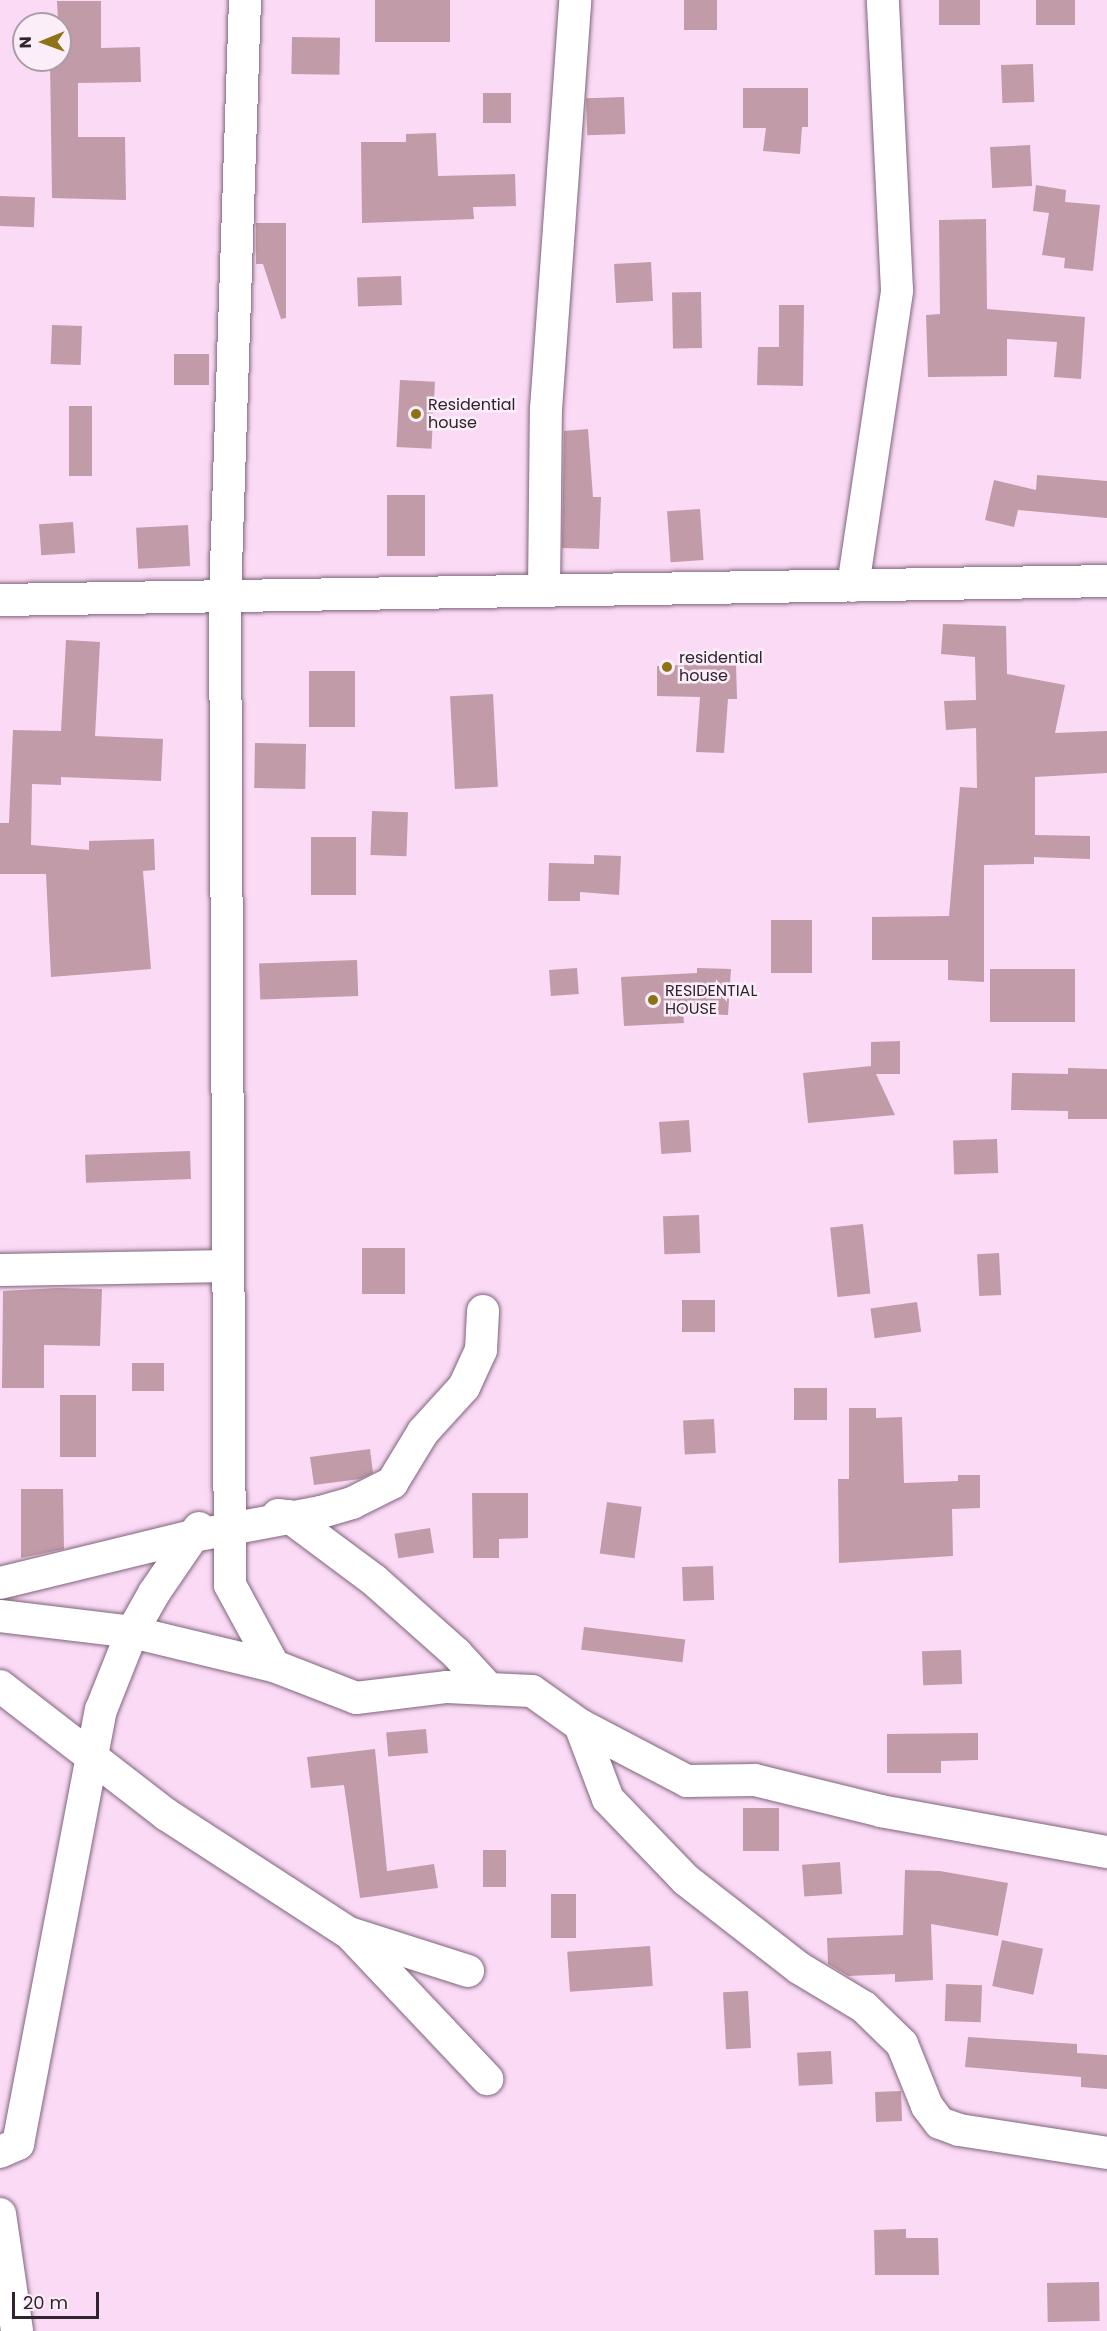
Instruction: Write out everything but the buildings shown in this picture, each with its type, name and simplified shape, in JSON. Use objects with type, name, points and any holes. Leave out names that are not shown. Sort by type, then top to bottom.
[{"type":"street","points":[[245,0],[225,598],[230,1585],[274,1666]]},
{"type":"street","points":[[544,591],[546,409],[575,0]]},
{"type":"street","points":[[853,586],[897,290],[883,0]]},
{"type":"street","points":[[0,600],[225,598],[1107,581]]},
{"type":"street","points":[[0,1270],[228,1266]]},
{"type":"street","points":[[0,1583],[193,1536],[352,1503],[392,1484],[423,1432],[464,1387],[482,1350],[483,1311]]},
{"type":"street","points":[[229,1473],[255,1512],[288,1516],[374,1580],[456,1653],[489,1689]]},
{"type":"street","points":[[0,2152],[18,2144],[101,1710],[132,1632],[193,1536],[218,1503],[229,1473]]},
{"type":"street","points":[[0,1616],[132,1632],[274,1666],[357,1698],[447,1687],[532,1691],[580,1725],[687,1781],[755,1780],[881,1811],[1107,1852]]},
{"type":"street","points":[[0,1686],[72,1738],[92,1759],[167,1815],[349,1933],[487,2079]]},
{"type":"street","points":[[580,1725],[608,1799],[686,1880],[799,1968],[864,2007],[902,2044],[927,2106],[940,2123],[959,2130],[1107,2153]]},
{"type":"street","points":[[349,1933],[468,1971]]},
{"type":"street","points":[[0,2214],[17,2331]]},
{"type":"place","name":"Residential house","points":[[416,414]]},
{"type":"place","name":"residential house","points":[[667,667]]},
{"type":"place","name":"RESIDENTIAL HOUSE","points":[[653,1000]]}]
